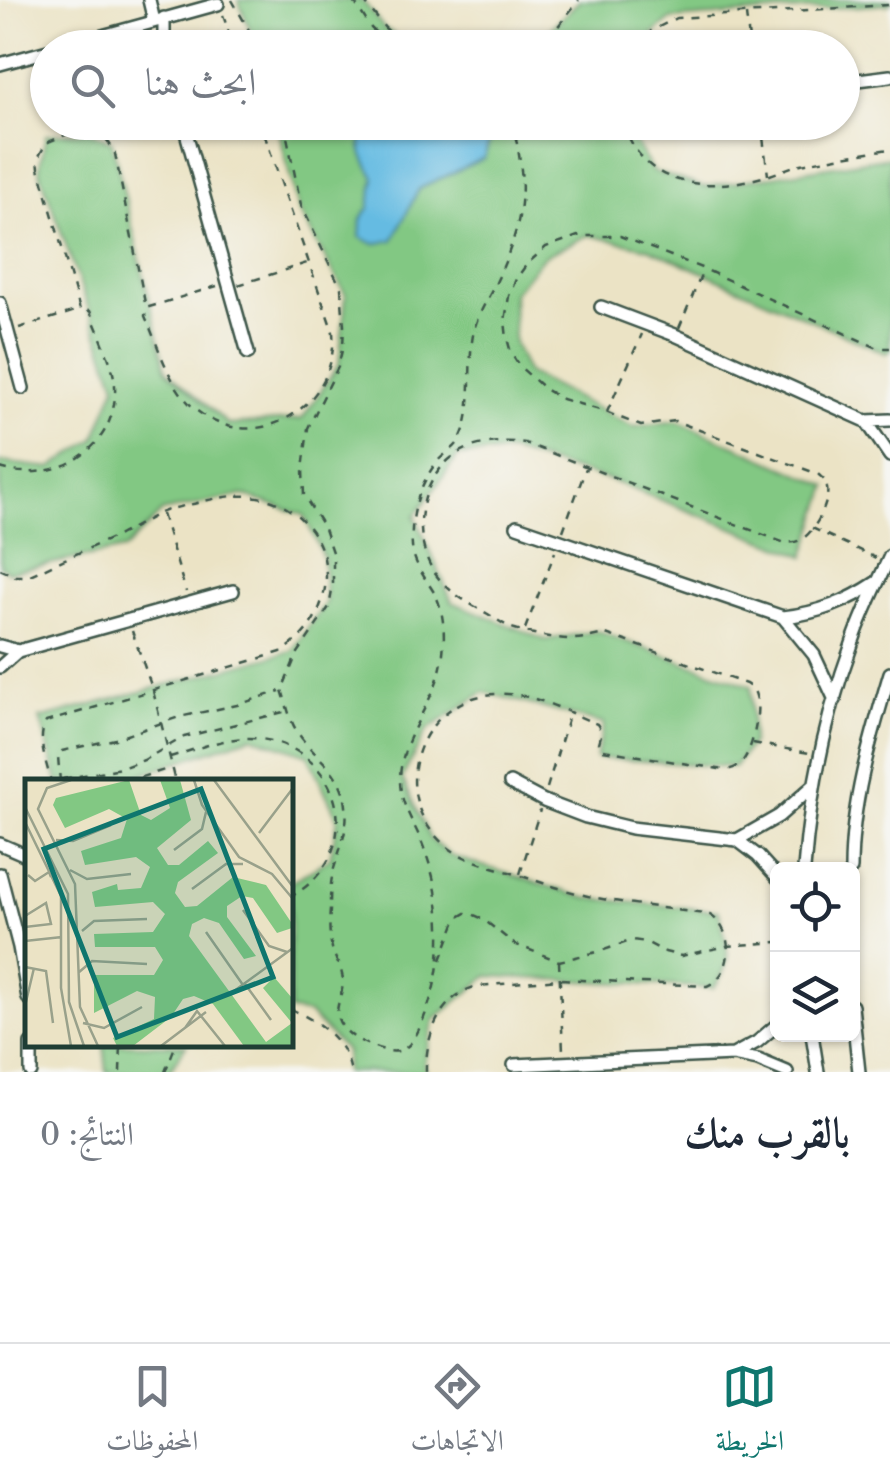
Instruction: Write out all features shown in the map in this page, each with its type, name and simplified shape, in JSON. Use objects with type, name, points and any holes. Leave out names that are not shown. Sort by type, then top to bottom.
[{"type":"street","points":[[149,0],[161,30]]},
{"type":"street","points":[[123,30],[218,4]]},
{"type":"street","points":[[1,65],[30,56]]},
{"type":"street","points":[[860,80],[890,76]]},
{"type":"street","points":[[187,140],[248,352]]},
{"type":"street","points":[[0,302],[24,388]]},
{"type":"street","points":[[601,307],[676,335],[866,422],[890,420]]},
{"type":"street","points":[[866,422],[890,456]]},
{"type":"street","points":[[517,526],[783,617],[833,607],[877,582]]},
{"type":"street","points":[[805,862],[815,784],[834,700],[853,640],[888,559]]},
{"type":"street","points":[[0,667],[18,652],[233,591]]},
{"type":"street","points":[[783,617],[814,655],[834,700]]},
{"type":"street","points":[[0,646],[18,652]]},
{"type":"street","points":[[851,862],[857,803],[870,740],[890,673]]},
{"type":"street","points":[[510,783],[586,817],[631,828],[737,840],[770,869]]},
{"type":"street","points":[[737,840],[779,816],[815,784]]},
{"type":"street","points":[[0,844],[25,855]]},
{"type":"street","points":[[0,874],[25,981]]},
{"type":"street","points":[[19,947],[25,935]]},
{"type":"street","points":[[733,1055],[770,1031]]},
{"type":"street","points":[[813,1042],[818,1072]]},
{"type":"street","points":[[856,1042],[859,1072]]},
{"type":"street","points":[[514,1065],[733,1055],[787,1072]]},
{"type":"path","points":[[232,0],[248,30]]},
{"type":"path","points":[[353,0],[373,30]]},
{"type":"path","points":[[363,0],[388,30]]},
{"type":"path","points":[[555,30],[579,0]]},
{"type":"path","points":[[218,4],[227,30]]},
{"type":"path","points":[[653,30],[676,18],[890,5]]},
{"type":"path","points":[[746,14],[748,30]]},
{"type":"path","points":[[56,140],[40,151],[38,162],[80,310]]},
{"type":"path","points":[[106,140],[115,154],[145,316],[174,382],[190,404],[210,418],[243,428],[270,424],[296,414],[309,403],[320,390],[334,350],[333,332],[266,140]]},
{"type":"path","points":[[288,140],[301,205],[340,288],[344,326],[338,367],[308,428],[303,470],[304,496],[323,526],[333,555],[332,596],[296,656],[282,690],[292,723],[336,775],[345,800],[346,827],[331,882],[330,922],[331,947],[342,974],[337,1008],[341,1025],[372,1047],[393,1052],[406,1049],[415,1038],[427,1010],[442,936],[440,909],[425,851],[406,813],[400,786],[406,748],[438,683],[444,653],[440,606],[412,549],[414,520],[427,476],[442,455],[460,440],[469,410],[470,360],[478,318],[499,276],[520,218],[523,177],[516,140]]},
{"type":"path","points":[[630,140],[652,168],[670,178],[704,184],[768,176],[804,163],[890,149]]},
{"type":"path","points":[[763,140],[768,176]]},
{"type":"path","points":[[426,1072],[434,1026],[447,1004],[456,995],[478,986],[558,978],[708,986],[726,969],[727,946],[720,922],[710,915],[596,898],[463,856],[443,844],[426,823],[416,800],[414,774],[422,744],[442,714],[468,698],[512,694],[596,724],[602,732],[598,743],[603,750],[725,770],[742,763],[752,742],[758,702],[746,684],[606,634],[565,639],[512,629],[451,592],[434,571],[423,545],[425,500],[435,478],[452,458],[477,446],[525,444],[776,541],[795,542],[807,536],[828,492],[826,482],[818,474],[676,421],[641,426],[546,390],[514,360],[506,338],[506,313],[512,287],[521,271],[533,257],[570,238],[620,236],[704,269],[866,343],[890,348]]},
{"type":"path","points":[[146,308],[308,262]]},
{"type":"path","points":[[676,335],[704,269]]},
{"type":"path","points":[[0,468],[32,473],[60,468],[84,456],[104,431],[113,408],[114,380],[90,311],[80,310],[8,332]]},
{"type":"path","points":[[607,412],[647,324]]},
{"type":"path","points":[[162,512],[189,604]]},
{"type":"path","points":[[812,528],[888,559]]},
{"type":"path","points":[[128,621],[153,691],[175,779]]},
{"type":"path","points":[[61,779],[60,752],[115,740],[160,722],[237,705],[282,690]]},
{"type":"path","points":[[70,779],[144,760],[195,734],[288,711]]},
{"type":"path","points":[[170,757],[238,738],[253,738],[291,748],[320,770],[336,800],[335,842],[320,872],[292,896]]},
{"type":"path","points":[[752,742],[821,755]]},
{"type":"path","points":[[135,779],[172,768]]},
{"type":"path","points":[[438,966],[457,918],[468,912],[514,944],[558,960],[633,940],[682,956],[727,946],[770,943]]},
{"type":"path","points":[[558,960],[563,1062]]},
{"type":"path","points":[[292,1011],[310,1018],[332,1035],[351,1072]]},
{"type":"path","points":[[120,1072],[121,1047]]},
{"type":"path","points":[[165,1072],[175,1047]]},
{"type":"green space","points":[[238,0],[362,0],[387,30],[250,30]]},
{"type":"green space","points":[[580,0],[890,0],[890,4],[671,19],[658,30],[549,30]]},
{"type":"green space","points":[[45,140],[112,142],[166,370],[229,425],[302,419],[339,364],[346,295],[298,210],[281,140],[634,140],[652,171],[704,187],[890,157],[890,351],[886,353],[648,248],[588,235],[544,256],[513,293],[514,343],[527,373],[633,427],[677,421],[828,486],[805,556],[612,481],[511,452],[458,456],[415,516],[452,602],[545,640],[597,631],[751,686],[752,743],[734,767],[596,758],[604,724],[484,692],[427,730],[402,778],[430,839],[451,856],[586,898],[719,911],[727,960],[713,988],[488,976],[434,1020],[424,1064],[427,1072],[345,1072],[346,1051],[309,1014],[292,1011],[292,882],[330,858],[338,819],[308,755],[252,736],[128,779],[57,779],[40,719],[292,651],[326,602],[323,557],[304,515],[243,495],[162,512],[125,549],[9,572],[0,566],[0,462],[51,468],[95,439],[116,385],[39,170]]},
{"type":"green space","points":[[104,1047],[185,1047],[169,1072],[107,1072]]},
{"type":"water","points":[[362,140],[490,140],[484,158],[419,189],[393,240],[374,244],[360,237],[361,219],[369,208],[375,178]]}]
